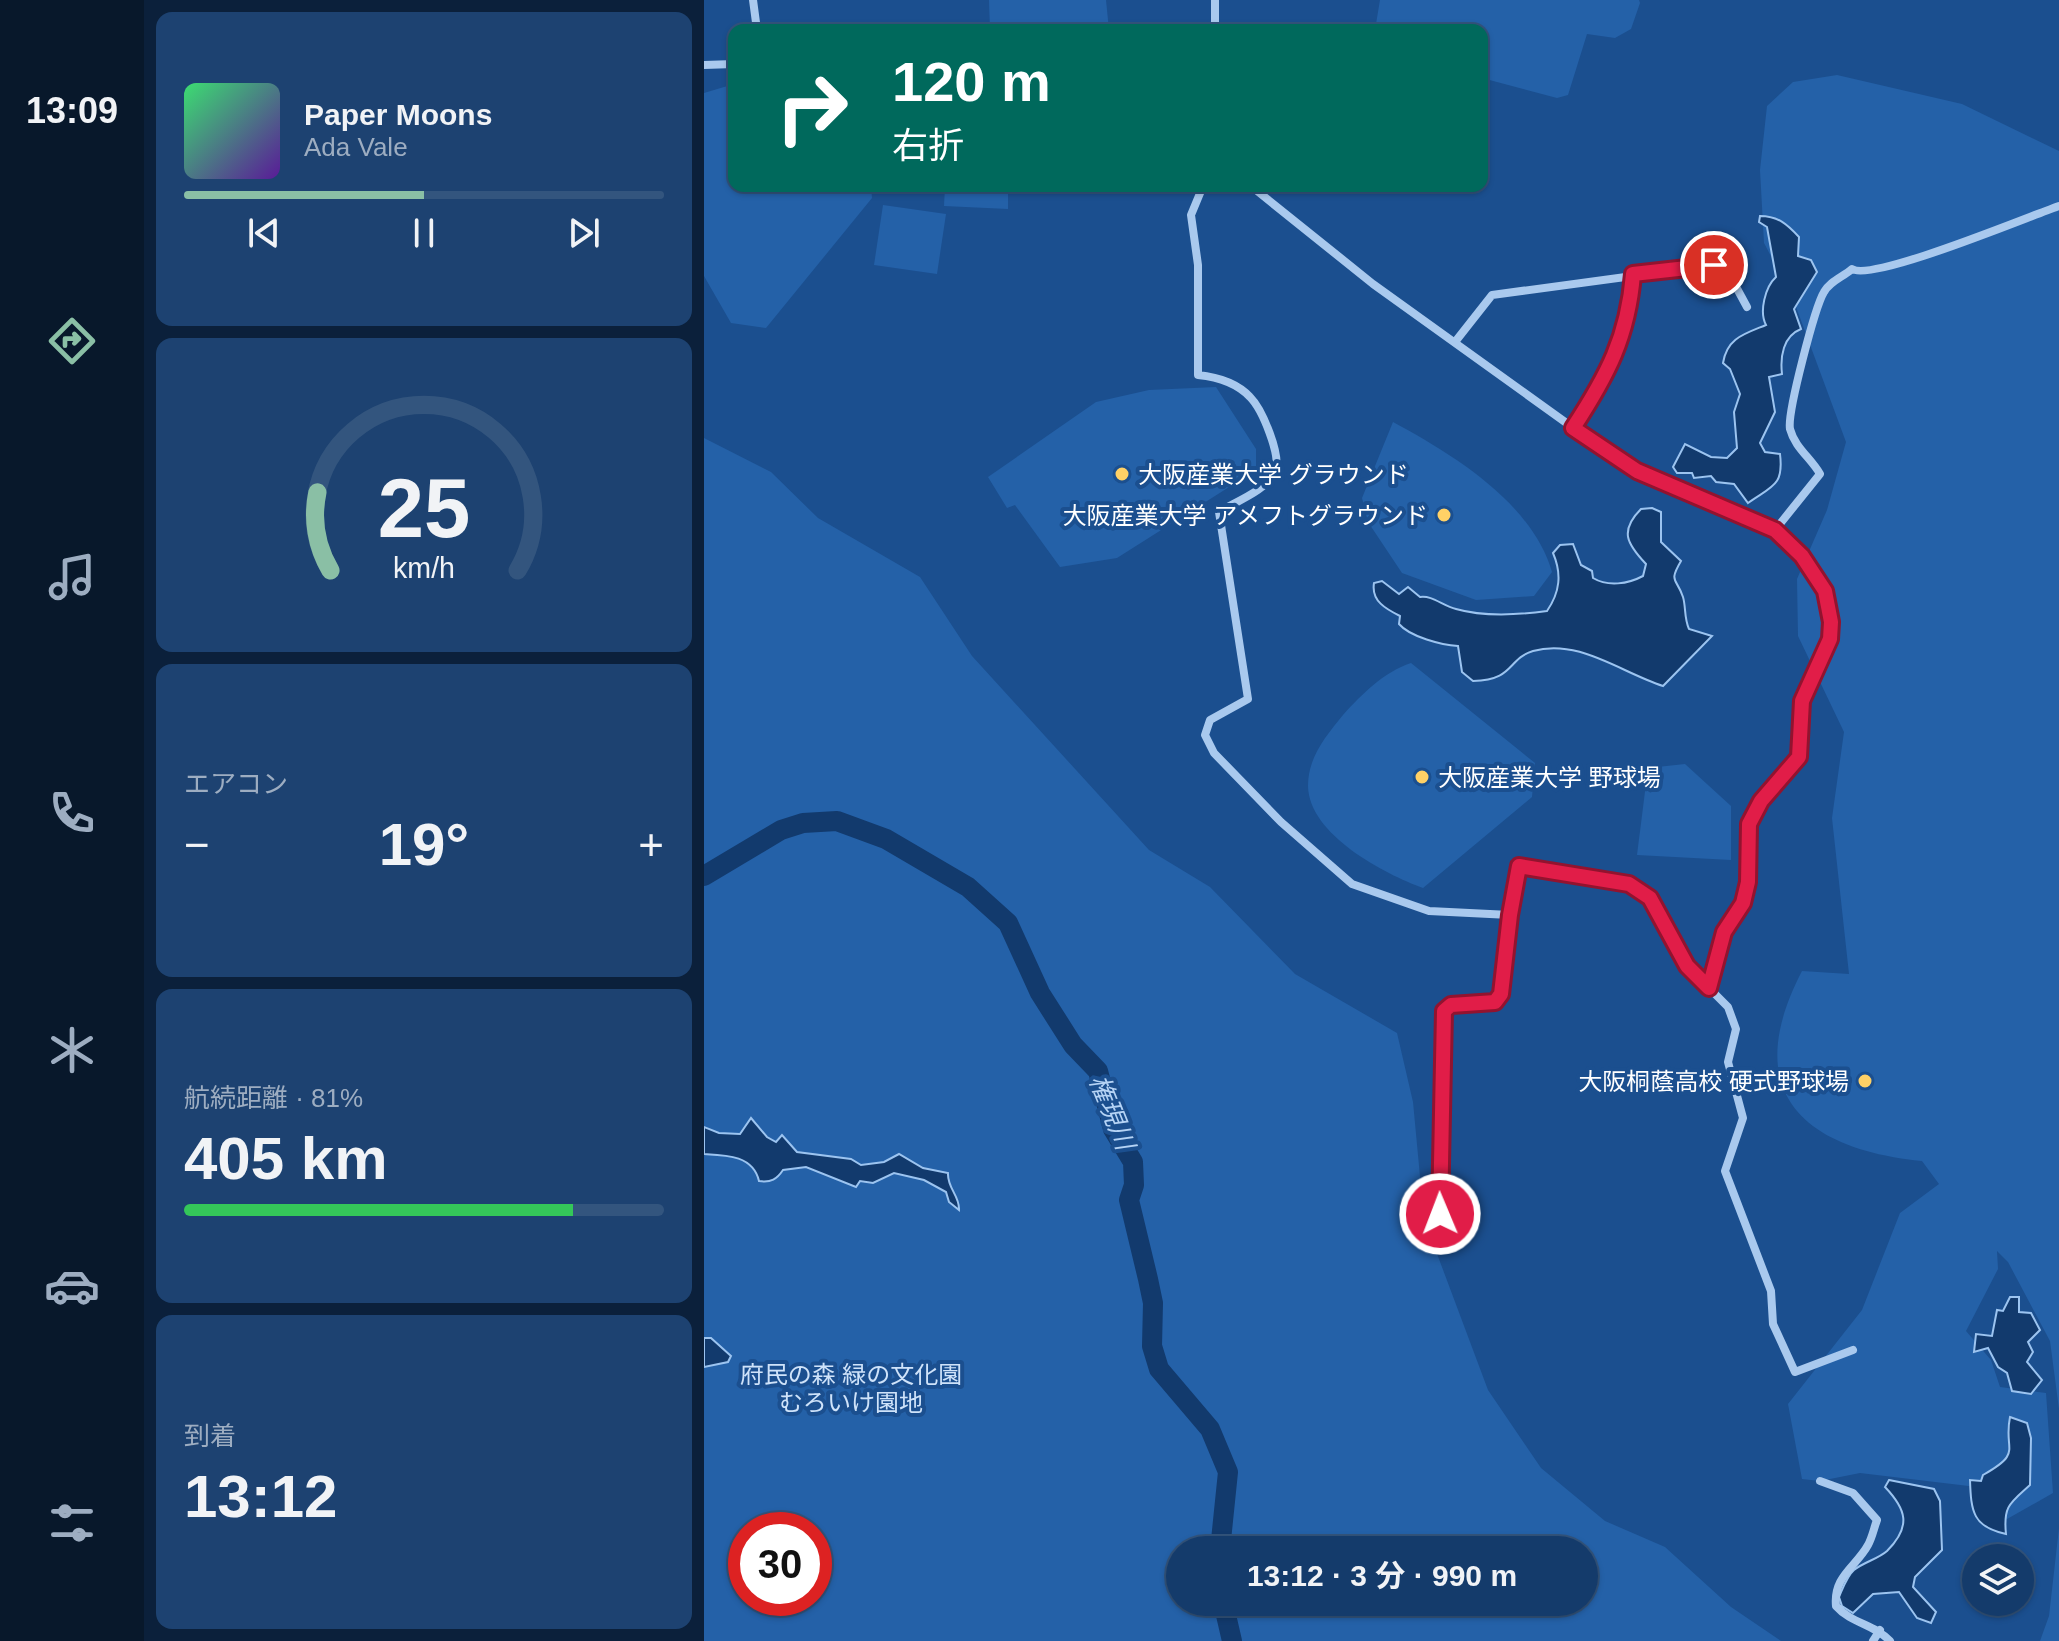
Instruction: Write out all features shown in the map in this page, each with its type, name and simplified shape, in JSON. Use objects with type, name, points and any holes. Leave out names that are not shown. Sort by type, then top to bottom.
[{"type":"street","points":[[753,0],[756,24]]},
{"type":"street","points":[[1215,0],[1215,24]]},
{"type":"street","points":[[704,65],[728,64]]},
{"type":"street","points":[[1198,192],[1191,215],[1198,265],[1198,375],[1222,378],[1250,397],[1278,453],[1276,470],[1269,481],[1219,512],[1248,699],[1210,720],[1205,735],[1214,753],[1281,822],[1352,884],[1429,911],[1510,915]]},
{"type":"street","points":[[1258,192],[1373,284],[1637,471],[1775,530],[1802,556],[1825,591],[1831,622],[1830,639],[1802,701],[1799,757],[1761,801],[1749,824],[1748,882],[1743,903],[1724,932],[1709,988]]},
{"type":"street","points":[[1775,530],[1820,474],[1797,447],[1790,426],[1790,407],[1814,320],[1823,293],[1831,283],[1852,269],[1865,273],[1935,254],[2011,221],[2059,206]]},
{"type":"street","points":[[1455,342],[1492,295],[1633,274],[1714,265],[1728,272],[1747,307]]},
{"type":"street","points":[[1573,428],[1603,383],[1625,332],[1633,274]]},
{"type":"street","points":[[1440,1214],[1444,1011],[1451,1005],[1495,1002],[1501,994],[1519,866],[1629,884],[1650,898],[1687,966],[1728,1007],[1736,1029],[1728,1062],[1743,1118],[1725,1171],[1771,1291],[1773,1324],[1795,1372],[1853,1350]]},
{"type":"street","points":[[1820,1481],[1853,1493],[1877,1520],[1869,1543],[1851,1563],[1835,1593],[1836,1606],[1846,1617],[1880,1630],[1890,1641]]},
{"type":"street","points":[[1873,1641],[1880,1630]]},
{"type":"green space","points":[[989,0],[1106,0],[1108,24],[990,24]]},
{"type":"green space","points":[[1380,0],[1639,0],[1640,3],[1631,29],[1615,38],[1587,34],[1568,95],[1557,98],[1488,80],[1488,24],[1376,24]]},
{"type":"green space","points":[[1837,75],[1962,104],[2059,151],[2059,1409],[2050,1341],[2008,1262],[1997,1251],[1998,1269],[1966,1331],[1991,1360],[2000,1387],[2046,1393],[2053,1493],[2000,1523],[1977,1487],[1860,1473],[1820,1481],[1802,1479],[1788,1404],[1862,1310],[1900,1213],[1939,1184],[1922,1161],[1880,1154],[1844,1143],[1815,1128],[1794,1107],[1781,1081],[1777,1050],[1784,1013],[1802,971],[1849,974],[1832,818],[1844,732],[1798,636],[1797,579],[1827,510],[1846,442],[1792,296],[1764,243],[1760,170],[1767,106],[1793,82]]},
{"type":"green space","points":[[728,86],[728,192],[872,192],[872,198],[766,328],[731,323],[704,276],[704,93]]},
{"type":"green space","points":[[945,192],[1008,192],[1008,209],[944,206]]},
{"type":"green space","points":[[883,205],[946,214],[937,274],[874,265]]},
{"type":"green space","name":"大阪産業大学 グラウンド","points":[[1216,387],[1256,449],[1256,470],[1117,558],[1060,567],[1015,505],[1007,508],[988,477],[1096,402],[1149,390]]},
{"type":"green space","name":"大阪産業大学 アメフトグラウンド","points":[[1393,422],[1465,466],[1509,503],[1527,524],[1542,547],[1552,572],[1534,596],[1476,600],[1402,573],[1368,522],[1362,498]]},
{"type":"green space","name":"府民の森 緑の文化園 むろいけ園地","points":[[704,438],[771,472],[818,518],[920,577],[972,656],[1149,850],[1210,887],[1295,974],[1397,1033],[1413,1102],[1424,1219],[1488,1390],[1541,1468],[1605,1521],[1665,1547],[1731,1607],[1781,1641],[704,1641]]},
{"type":"green space","name":"大阪産業大学 野球場","points":[[1411,663],[1535,763],[1532,797],[1423,888],[1370,862],[1335,836],[1321,821],[1312,804],[1308,786],[1315,756],[1343,715],[1383,678]]},
{"type":"green space","points":[[1685,764],[1731,806],[1731,860],[1637,855],[1648,768]]},
{"type":"green space","points":[[2059,1528],[2059,1641],[2040,1641],[2049,1616]]},
{"type":"shaded area","points":[[1760,216],[1777,219],[1795,232],[1799,237],[1798,256],[1811,260],[1817,272],[1794,309],[1801,329],[1790,337],[1784,348],[1782,374],[1769,377],[1775,412],[1760,443],[1765,452],[1780,454],[1780,473],[1770,488],[1748,503],[1734,484],[1716,482],[1711,476],[1694,478],[1692,473],[1677,473],[1673,467],[1685,444],[1711,457],[1727,458],[1737,448],[1734,412],[1740,394],[1730,369],[1723,363],[1733,342],[1766,325],[1764,300],[1776,277],[1767,227],[1759,222]]},
{"type":"shaded area","points":[[1652,508],[1661,512],[1661,542],[1681,561],[1674,577],[1683,597],[1689,629],[1712,636],[1663,686],[1599,658],[1550,648],[1525,655],[1496,677],[1473,681],[1462,672],[1458,646],[1435,642],[1404,629],[1399,624],[1400,616],[1385,607],[1375,595],[1374,583],[1382,581],[1399,594],[1408,587],[1420,597],[1467,612],[1524,614],[1547,611],[1557,590],[1558,568],[1553,553],[1560,545],[1573,544],[1581,565],[1592,571],[1593,578],[1599,581],[1618,583],[1643,576],[1646,564],[1630,544],[1628,531],[1641,509]]},
{"type":"shaded area","points":[[751,1118],[767,1137],[776,1142],[782,1135],[797,1152],[851,1159],[861,1165],[884,1162],[899,1154],[923,1168],[948,1173],[959,1210],[949,1202],[946,1192],[924,1180],[894,1173],[873,1183],[860,1181],[856,1187],[806,1167],[783,1170],[773,1180],[759,1181],[756,1172],[744,1161],[704,1154],[704,1127],[719,1133],[740,1134]]},
{"type":"shaded area","points":[[2010,1297],[2019,1297],[2019,1312],[2031,1313],[2040,1330],[2028,1342],[2033,1352],[2027,1362],[2042,1380],[2031,1394],[2012,1391],[2007,1373],[1998,1367],[1988,1348],[1974,1352],[1976,1334],[1992,1336],[1997,1310],[2003,1311]]},
{"type":"shaded area","points":[[704,1338],[711,1338],[731,1356],[728,1362],[704,1367]]},
{"type":"shaded area","points":[[2010,1417],[2027,1423],[2031,1438],[2030,1485],[2009,1506],[2006,1534],[1987,1527],[1976,1516],[1971,1501],[1970,1480],[1981,1481],[1983,1475],[2008,1456]]},
{"type":"shaded area","points":[[1889,1480],[1934,1489],[1940,1501],[1942,1550],[1915,1577],[1913,1587],[1936,1612],[1931,1623],[1917,1618],[1899,1592],[1873,1594],[1853,1613],[1842,1606],[1839,1597],[1852,1573],[1887,1551],[1900,1534],[1903,1518],[1898,1503],[1885,1487]]},
{"type":"waterway","name":"権現川","points":[[704,876],[781,830],[803,823],[837,821],[886,839],[968,887],[1008,923],[1040,993],[1073,1045],[1098,1071],[1113,1129],[1133,1162],[1134,1185],[1129,1200],[1153,1303],[1152,1346],[1159,1369],[1210,1429],[1228,1472],[1221,1536]]},
{"type":"waterway","name":"権現川","points":[[1226,1616],[1232,1641]]},
{"type":"place","name":"大阪産業大学 グラウンド","points":[[1122,474]]},
{"type":"place","name":"大阪産業大学 アメフトグラウンド","points":[[1444,515]]},
{"type":"place","name":"大阪産業大学 野球場","points":[[1422,777]]},
{"type":"place","name":"大阪桐蔭高校 硬式野球場","points":[[1865,1081]]},
{"type":"route","points":[[1440,1214],[1444,1011],[1451,1005],[1495,1002],[1501,994],[1519,866],[1629,884],[1650,898],[1687,966],[1709,988],[1713,961],[1724,932],[1738,916],[1743,903],[1748,882],[1746,844],[1749,824],[1761,801],[1799,757],[1802,701],[1830,639],[1831,622],[1825,591],[1802,556],[1775,530],[1637,471],[1573,428],[1603,383],[1625,332],[1633,274],[1714,265]]}]
